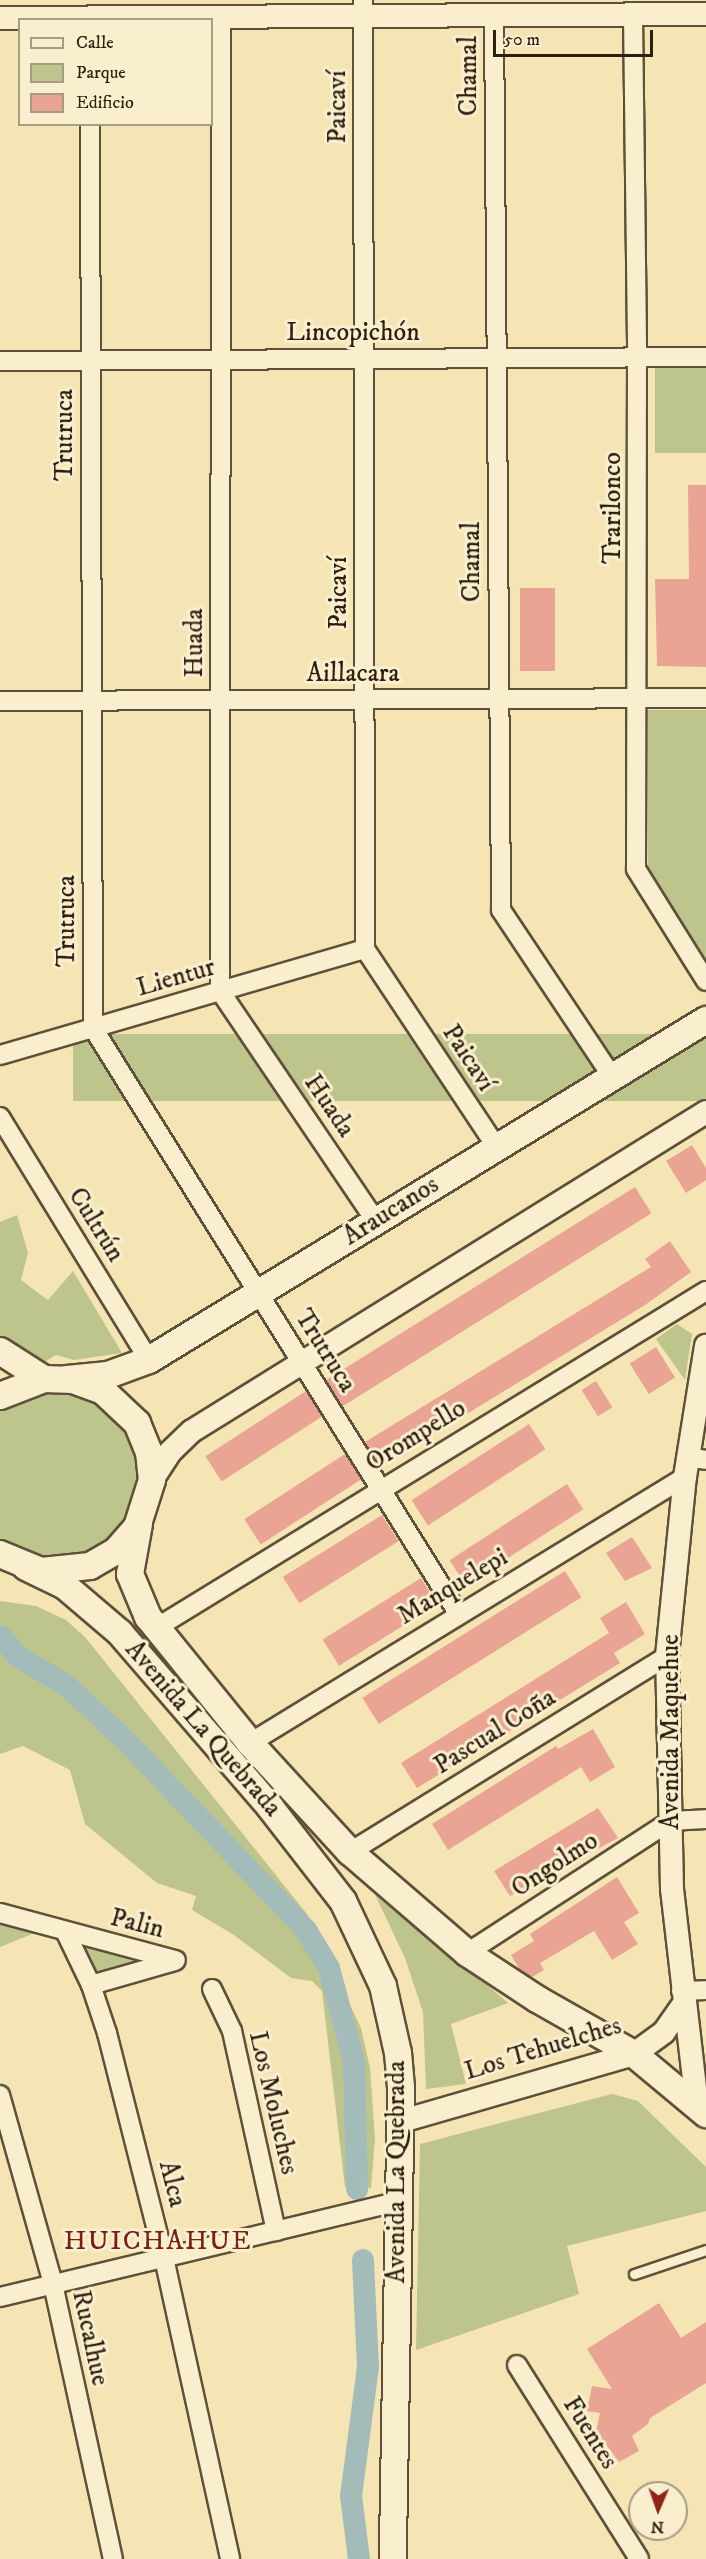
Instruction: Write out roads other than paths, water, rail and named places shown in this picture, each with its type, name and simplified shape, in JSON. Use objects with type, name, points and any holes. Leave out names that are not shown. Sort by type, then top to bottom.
[{"type":"main road","name":"Araucanos","points":[[0,1396],[56,1379],[108,1375],[149,1360],[611,1075],[706,1020]]},
{"type":"main road","points":[[0,1351],[56,1379],[103,1391],[127,1410],[144,1437],[152,1480]]},
{"type":"main road","name":"Avenida La Quebrada","points":[[152,1480],[139,1524],[130,1574],[134,1590],[156,1628],[250,1743],[350,1852],[467,1953],[537,2000],[634,2054],[701,2109]]},
{"type":"main road","points":[[11,1563],[57,1572],[90,1566],[116,1551],[139,1524]]},
{"type":"main road","name":"Avenida La Quebrada","points":[[11,1563],[65,1586],[120,1633],[270,1807],[343,1901],[372,1956],[392,2019],[399,2064],[402,2121],[393,2559]]},
{"type":"street","points":[[0,18],[221,17],[363,8],[494,15],[706,14]]},
{"type":"street","name":"Paicaví","points":[[363,8],[365,949],[496,1146]]},
{"type":"street","name":"Chamal","points":[[494,15],[501,910],[611,1075]]},
{"type":"street","name":"Trarilonco","points":[[633,15],[638,357],[639,699],[636,869],[706,981]]},
{"type":"street","name":"Huada","points":[[221,17],[220,991],[376,1221]]},
{"type":"street","name":"Trutruca","points":[[90,126],[93,1028],[458,1613]]},
{"type":"street","name":"Lincopichón","points":[[0,361],[706,357]]},
{"type":"street","name":"Aillacara","points":[[0,701],[706,698]]},
{"type":"street","name":"Lientur","points":[[0,1055],[365,949]]},
{"type":"street","points":[[152,1480],[170,1452],[192,1431],[706,1112]]},
{"type":"street","name":"Cultrún","points":[[0,1118],[149,1360]]},
{"type":"street","name":"Orompello","points":[[156,1628],[380,1488],[706,1290]]},
{"type":"street","name":"Avenida Maquehue","points":[[701,2109],[682,1998],[670,1821],[667,1656],[693,1465],[706,1346]]},
{"type":"street","name":"Manquelepi","points":[[250,1743],[693,1465]]},
{"type":"street","name":"Pascual Coña","points":[[350,1852],[667,1656]]},
{"type":"street","points":[[670,1821],[706,1819]]},
{"type":"street","name":"Ongolmo","points":[[467,1953],[670,1821]]},
{"type":"street","name":"Palin","points":[[0,1913],[66,1933],[176,1960],[91,1985]]},
{"type":"street","name":"Alca","points":[[66,1933],[91,1985],[164,2258],[230,2559]]},
{"type":"street","name":"Los Moluches","points":[[213,1989],[232,2031],[276,2231]]},
{"type":"street","points":[[682,1998],[706,1990]]},
{"type":"street","name":"Los Tehuelches","points":[[402,2121],[634,2054],[664,2032],[682,1998]]},
{"type":"street","name":"Rucalhue","points":[[0,2095],[53,2284],[113,2559]]},
{"type":"street","points":[[0,2297],[400,2201]]},
{"type":"street","name":"Fuentes","points":[[517,2365],[639,2559]]},
{"type":"lane","points":[[634,2274],[706,2250]]},
{"type":"waterway","points":[[2,1637],[16,1655],[67,1686],[126,1741],[306,1930],[329,1968],[354,2062],[357,2189]]},
{"type":"waterway","points":[[359,2559],[351,2496],[368,2367],[363,2260]]},
{"type":"district","name":"HUICHAHUE","points":[[158,2242]]}]
